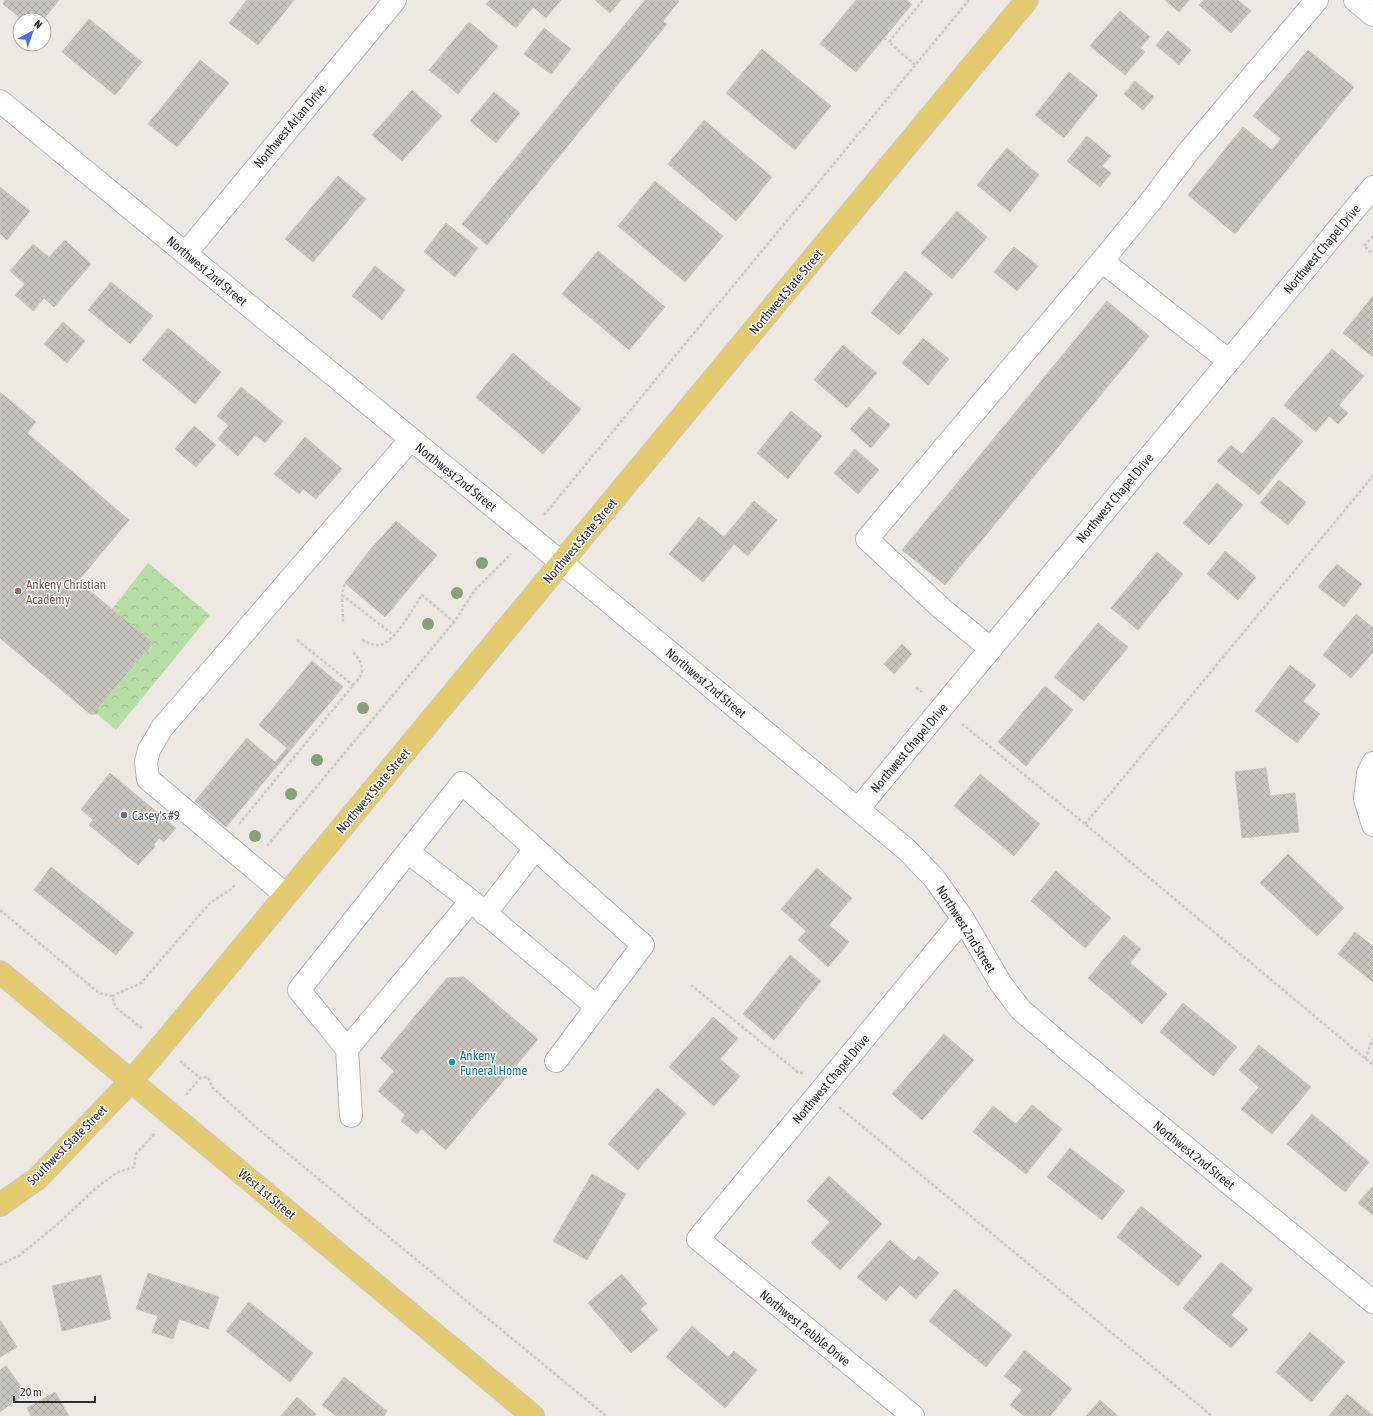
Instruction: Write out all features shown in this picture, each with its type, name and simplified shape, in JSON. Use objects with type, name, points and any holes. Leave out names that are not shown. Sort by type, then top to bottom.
[{"type":"main road","name":"Northwest State Street","points":[[131,1081],[1027,0]]},
{"type":"main road","name":"West 1st Street","points":[[0,972],[534,1416]]},
{"type":"main road","name":"Southwest State Street","points":[[0,1205],[38,1178],[131,1081]]},
{"type":"street","name":"Northwest Arlan Drive","points":[[186,253],[395,0]]},
{"type":"street","points":[[991,649],[941,608],[867,539],[1151,201],[1188,152],[1317,0]]},
{"type":"street","points":[[1355,0],[1373,14]]},
{"type":"street","name":"Northwest 2nd Street","points":[[0,101],[186,253],[907,850],[934,878],[963,919],[1001,984],[1021,1010],[1069,1052],[1373,1302]]},
{"type":"street","name":"Northwest Chapel Drive","points":[[858,809],[1373,187]]},
{"type":"street","points":[[1102,260],[1229,361]]},
{"type":"street","points":[[286,895],[148,779],[146,762],[149,750],[162,728],[411,439]]},
{"type":"street","points":[[1373,763],[1368,773],[1365,800],[1373,825]]},
{"type":"street","points":[[351,1116],[347,1049],[299,990],[462,783],[643,945],[556,1061]]},
{"type":"street","points":[[347,1049],[535,849]]},
{"type":"street","points":[[408,852],[597,1007]]},
{"type":"street","name":"Northwest Chapel Drive","points":[[698,1239],[963,919]]},
{"type":"street","name":"Northwest Pebble Drive","points":[[698,1239],[913,1416]]},
{"type":"path","points":[[889,42],[923,0]]},
{"type":"path","points":[[0,910],[99,993],[112,996],[141,983],[210,903],[230,890],[251,866],[454,622],[475,590],[506,560],[527,535],[969,0]]},
{"type":"path","points":[[884,38],[915,65]]},
{"type":"path","points":[[1373,236],[1364,246],[1373,254]]},
{"type":"path","points":[[1085,824],[1373,476]]},
{"type":"path","points":[[343,622],[342,595],[345,583]]},
{"type":"path","points":[[342,595],[395,636]]},
{"type":"path","points":[[362,640],[376,645],[389,642],[395,636],[422,595],[454,622]]},
{"type":"path","points":[[297,640],[354,686]]},
{"type":"path","points":[[223,843],[354,686],[363,672],[361,661],[353,652]]},
{"type":"path","points":[[916,688],[1085,824],[1373,1065]]},
{"type":"path","points":[[691,985],[799,1073],[808,1073],[821,1091],[1212,1416]]},
{"type":"path","points":[[112,996],[116,1008],[200,1078]]},
{"type":"path","points":[[1365,1059],[1373,1039]]},
{"type":"path","points":[[0,1265],[20,1255],[60,1222],[95,1189],[116,1173],[134,1167],[136,1154],[200,1078],[208,1077],[212,1087],[258,1129],[606,1416]]},
{"type":"green space","points":[[148,563],[210,615],[116,730],[97,714],[99,711],[97,709],[153,643],[112,609]]},
{"type":"building","points":[[5,0],[59,0],[49,12],[13,12],[3,4]]},
{"type":"building","points":[[247,0],[294,0],[258,45],[229,23]]},
{"type":"building","points":[[490,0],[561,0],[546,18],[533,7],[516,28],[486,4]]},
{"type":"building","points":[[595,0],[621,0],[610,13]]},
{"type":"building","points":[[645,0],[679,1],[663,21],[667,24],[487,245],[462,224]]},
{"type":"building","points":[[856,0],[907,0],[912,4],[856,72],[820,44]]},
{"type":"building","points":[[1165,0],[1189,0],[1179,12]]},
{"type":"building","points":[[1204,0],[1238,0],[1251,11],[1231,33],[1199,5]]},
{"type":"building","points":[[1120,11],[1150,37],[1140,48],[1145,52],[1125,75],[1090,46]]},
{"type":"building","points":[[89,19],[142,62],[115,95],[62,52]]},
{"type":"building","points":[[469,22],[498,46],[458,94],[429,70]]},
{"type":"building","points":[[544,28],[571,49],[551,74],[524,54]]},
{"type":"building","points":[[1168,31],[1191,50],[1179,65],[1156,45]]},
{"type":"building","points":[[762,49],[831,106],[795,150],[726,93]]},
{"type":"building","points":[[1308,50],[1354,87],[1235,234],[1188,195],[1243,127],[1272,150],[1281,139],[1253,116]]},
{"type":"building","points":[[200,60],[229,83],[177,147],[148,124]]},
{"type":"building","points":[[1069,72],[1098,95],[1064,138],[1035,115]]},
{"type":"building","points":[[1135,81],[1154,97],[1143,110],[1124,94]]},
{"type":"building","points":[[412,90],[442,116],[402,161],[372,135]]},
{"type":"building","points":[[494,92],[520,113],[496,143],[470,121]]},
{"type":"building","points":[[704,120],[772,177],[736,221],[668,164]]},
{"type":"building","points":[[1087,136],[1111,156],[1102,166],[1111,173],[1100,187],[1067,161]]},
{"type":"building","points":[[1007,148],[1039,175],[1010,212],[977,185]]},
{"type":"building","points":[[338,176],[366,199],[313,262],[285,239]]},
{"type":"building","points":[[655,181],[723,236],[685,282],[618,226]]},
{"type":"building","points":[[0,187],[30,211],[7,240],[0,234]]},
{"type":"building","points":[[957,211],[987,237],[952,279],[921,253]]},
{"type":"building","points":[[446,223],[478,248],[455,277],[424,252]]},
{"type":"building","points":[[65,240],[91,264],[54,307],[44,298],[33,311],[15,295],[25,284],[10,271],[33,244],[49,257]]},
{"type":"building","points":[[1014,247],[1038,266],[1017,291],[994,272]]},
{"type":"building","points":[[598,251],[665,307],[629,350],[562,294]]},
{"type":"building","points":[[375,266],[405,290],[382,320],[352,296]]},
{"type":"building","points":[[905,271],[933,294],[899,335],[871,313]]},
{"type":"building","points":[[111,282],[153,316],[130,344],[88,310]]},
{"type":"building","points":[[1373,296],[1373,357],[1343,333]]},
{"type":"building","points":[[1107,301],[1149,336],[945,585],[902,550]]},
{"type":"building","points":[[63,322],[85,341],[67,363],[44,344]]},
{"type":"building","points":[[168,328],[221,372],[195,404],[142,360]]},
{"type":"building","points":[[923,338],[949,359],[928,385],[902,363]]},
{"type":"building","points":[[843,345],[877,373],[847,408],[814,380]]},
{"type":"building","points":[[1332,349],[1364,376],[1339,405],[1348,413],[1338,424],[1329,416],[1316,432],[1284,405]]},
{"type":"building","points":[[513,353],[581,409],[543,454],[476,397]]},
{"type":"building","points":[[241,387],[283,421],[265,443],[255,435],[238,456],[218,439],[229,425],[217,416]]},
{"type":"building","points":[[0,392],[36,422],[27,433],[129,520],[78,581],[153,643],[97,709],[99,711],[97,714],[90,714],[0,638]]},
{"type":"building","points":[[869,407],[890,425],[871,448],[850,429]]},
{"type":"building","points":[[791,411],[822,436],[788,479],[757,453]]},
{"type":"building","points":[[1273,417],[1303,441],[1259,495],[1217,461],[1231,445],[1242,454]]},
{"type":"building","points":[[194,426],[216,445],[196,467],[175,449]]},
{"type":"building","points":[[305,437],[342,469],[316,499],[303,489],[299,494],[274,474]]},
{"type":"building","points":[[855,449],[879,470],[858,494],[834,473]]},
{"type":"building","points":[[1279,480],[1306,502],[1288,525],[1260,503]]},
{"type":"building","points":[[1217,483],[1243,505],[1209,545],[1183,523]]},
{"type":"building","points":[[754,501],[777,520],[748,556],[734,544],[703,582],[669,554],[699,517],[724,537]]},
{"type":"building","points":[[396,521],[437,555],[385,617],[345,583],[369,551]]},
{"type":"building","points":[[1225,551],[1256,577],[1238,600],[1207,574]]},
{"type":"building","points":[[1157,552],[1183,574],[1138,630],[1111,608]]},
{"type":"building","points":[[1337,564],[1362,584],[1344,607],[1318,587]]},
{"type":"building","points":[[1356,614],[1373,628],[1373,652],[1351,678],[1323,655]]},
{"type":"building","points":[[1098,623],[1128,647],[1084,701],[1054,677]]},
{"type":"building","points":[[902,644],[912,654],[894,674],[884,664]]},
{"type":"building","points":[[312,661],[343,687],[226,827],[195,801],[247,738],[275,762],[287,748],[259,725]]},
{"type":"building","points":[[1290,665],[1316,685],[1303,701],[1320,714],[1297,743],[1255,711]]},
{"type":"building","points":[[1045,686],[1073,710],[1026,766],[998,742]]},
{"type":"building","points":[[1266,768],[1270,796],[1295,793],[1299,832],[1242,838],[1235,772]]},
{"type":"building","name":"Casey's #9","points":[[110,773],[176,828],[164,842],[159,838],[154,844],[155,847],[138,865],[89,825],[93,820],[81,809]]},
{"type":"building","points":[[980,774],[1040,824],[1014,856],[954,806]]},
{"type":"building","points":[[1288,854],[1344,908],[1317,936],[1260,883]]},
{"type":"building","points":[[51,867],[134,933],[116,955],[34,890]]},
{"type":"building","points":[[817,868],[852,898],[829,925],[849,942],[828,967],[798,940],[806,931],[781,909]]},
{"type":"building","points":[[1056,871],[1111,918],[1085,948],[1031,901]]},
{"type":"building","points":[[1355,932],[1373,946],[1373,982],[1338,954]]},
{"type":"building","points":[[1124,935],[1141,949],[1130,963],[1167,994],[1142,1024],[1088,978]]},
{"type":"building","points":[[790,955],[821,981],[774,1040],[743,1014]]},
{"type":"building","name":"Ankeny Funeral Home","points":[[464,977],[538,1039],[446,1150],[422,1129],[417,1134],[401,1121],[405,1115],[378,1091],[394,1071],[380,1058],[447,978]]},
{"type":"building","points":[[1183,1003],[1237,1047],[1213,1076],[1160,1032]]},
{"type":"building","points":[[713,1017],[738,1038],[720,1059],[740,1076],[714,1106],[669,1067]]},
{"type":"building","points":[[944,1034],[974,1060],[922,1120],[892,1094]]},
{"type":"building","points":[[1259,1045],[1311,1087],[1272,1134],[1241,1109],[1259,1087],[1239,1070]]},
{"type":"building","points":[[657,1088],[686,1113],[638,1170],[608,1144]]},
{"type":"building","points":[[1032,1105],[1062,1129],[1026,1174],[973,1132],[993,1106],[1016,1124]]},
{"type":"building","points":[[1312,1114],[1369,1162],[1345,1192],[1287,1144]]},
{"type":"building","points":[[1070,1148],[1125,1191],[1102,1220],[1047,1177]]},
{"type":"building","points":[[592,1174],[626,1194],[587,1260],[553,1241]]},
{"type":"building","points":[[829,1176],[882,1224],[840,1270],[811,1243],[830,1222],[807,1201]]},
{"type":"building","points":[[1373,1186],[1373,1215],[1358,1203]]},
{"type":"building","points":[[1141,1206],[1202,1256],[1178,1286],[1117,1237]]},
{"type":"building","points":[[890,1240],[914,1261],[919,1256],[939,1273],[916,1299],[900,1285],[886,1301],[857,1277]]},
{"type":"building","points":[[1221,1262],[1253,1289],[1231,1315],[1248,1329],[1231,1348],[1183,1308]]},
{"type":"building","points":[[148,1273],[219,1297],[208,1329],[179,1319],[173,1339],[152,1332],[158,1316],[136,1309]]},
{"type":"building","points":[[622,1274],[647,1304],[640,1309],[658,1330],[631,1353],[588,1303]]},
{"type":"building","points":[[101,1275],[111,1319],[62,1331],[52,1286]]},
{"type":"building","points":[[955,1289],[1012,1335],[986,1367],[929,1321]]},
{"type":"building","points":[[249,1302],[313,1353],[290,1382],[226,1331]]},
{"type":"building","points":[[0,1320],[17,1347],[0,1357]]},
{"type":"building","points":[[692,1326],[728,1357],[734,1351],[757,1370],[725,1408],[666,1357]]},
{"type":"building","points":[[1310,1332],[1345,1362],[1311,1402],[1276,1372]]},
{"type":"building","points":[[1025,1350],[1072,1389],[1050,1416],[1024,1416],[1010,1405],[1022,1390],[1004,1376]]},
{"type":"building","points":[[6,1366],[26,1393],[0,1412],[0,1370]]},
{"type":"building","points":[[344,1377],[387,1411],[384,1416],[336,1416],[322,1405]]},
{"type":"building","points":[[55,1392],[69,1416],[31,1416],[27,1408]]},
{"type":"building","points":[[1347,1394],[1372,1415],[1373,1413],[1373,1416],[1329,1416]]},
{"type":"building","points":[[297,1397],[316,1414],[315,1416],[281,1416]]},
{"type":"building","points":[[1100,1400],[1118,1416],[1086,1416]]},
{"type":"place","name":"Ankeny Christian Academy","points":[[18,591]]},
{"type":"place","name":"Casey's #9","points":[[124,815]]},
{"type":"place","name":"Ankeny Funeral Home","points":[[452,1062]]}]
